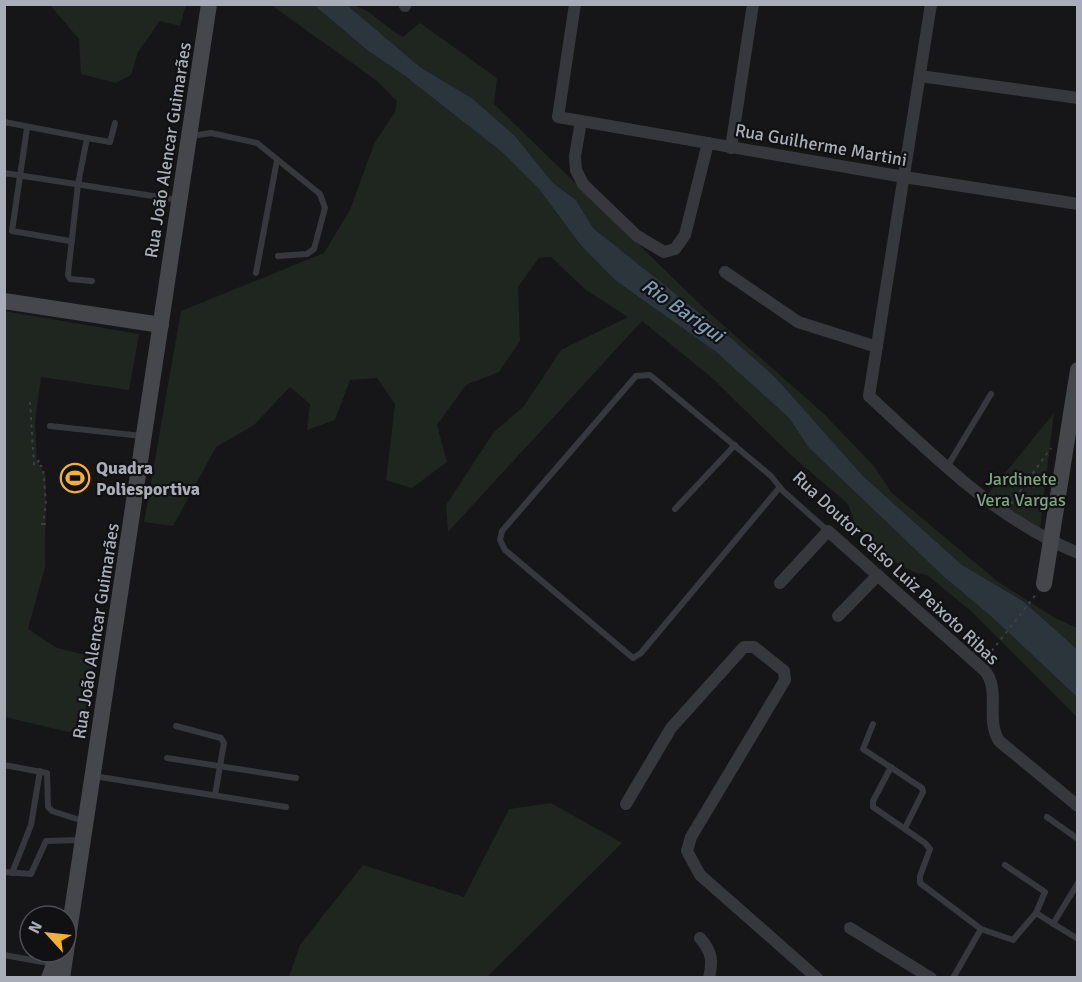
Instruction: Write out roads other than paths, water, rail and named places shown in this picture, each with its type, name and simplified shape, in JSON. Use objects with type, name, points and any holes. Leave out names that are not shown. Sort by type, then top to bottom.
[{"type":"main road","name":"Rua João Alencar Guimarães","points":[[74,904],[209,4]]},
{"type":"main road","points":[[4,301],[161,325]]},
{"type":"main road","points":[[1040,589],[1074,415],[1077,370]]},
{"type":"street","name":"Rua Guilherme Martini","points":[[575,4],[558,117],[731,148],[1077,204]]},
{"type":"street","points":[[731,148],[753,4]]},
{"type":"street","points":[[931,4],[869,396],[946,467],[1004,514],[1050,542],[1077,553]]},
{"type":"street","points":[[920,76],[1077,98]]},
{"type":"street","points":[[581,121],[575,156],[576,170],[583,184],[638,236],[664,252],[675,249],[685,235],[708,144]]},
{"type":"street","points":[[725,272],[798,322],[877,347]]},
{"type":"street","points":[[780,583],[828,531]]},
{"type":"street","name":"Rua Doutor Celso Luiz Peixoto Ribas","points":[[828,531],[980,666],[992,683],[991,721],[999,741],[1077,806]]},
{"type":"street","points":[[838,616],[878,575]]},
{"type":"street","points":[[626,804],[671,728],[744,647],[754,647],[784,671],[785,680],[688,845],[689,859],[700,875],[777,942],[798,954],[814,975]]},
{"type":"street","points":[[850,928],[931,978]]},
{"type":"street","points":[[700,939],[711,951],[712,962],[709,978]]},
{"type":"lane","points":[[4,122],[110,142],[115,123]]},
{"type":"lane","points":[[12,231],[27,128]]},
{"type":"lane","points":[[190,136],[211,133],[258,143],[320,194],[324,208],[318,239],[311,252],[278,256]]},
{"type":"lane","points":[[87,138],[70,241],[68,275],[70,279],[92,281]]},
{"type":"lane","points":[[256,273],[277,160]]},
{"type":"lane","points":[[4,172],[180,200]]},
{"type":"lane","points":[[4,229],[70,241]]},
{"type":"lane","name":"Rua Doutor Celso Luiz Peixoto Ribas","points":[[780,487],[641,654],[633,658],[505,550],[501,540],[502,531],[636,376],[650,375],[771,476],[828,531]]},
{"type":"lane","points":[[946,467],[991,394]]},
{"type":"lane","points":[[50,426],[144,436]]},
{"type":"lane","points":[[675,509],[735,445]]},
{"type":"lane","points":[[873,724],[863,749],[922,788],[923,792],[905,828]]},
{"type":"lane","points":[[176,726],[221,738],[224,743],[215,795]]},
{"type":"lane","points":[[167,758],[296,778]]},
{"type":"lane","points":[[4,765],[40,771],[48,776],[48,807],[52,811],[86,822]]},
{"type":"lane","points":[[891,767],[873,801],[873,807],[905,828],[930,849],[920,876],[920,883],[981,929],[1013,940],[1036,913],[1045,892],[1005,865]]},
{"type":"lane","points":[[40,771],[31,825],[8,873],[31,874],[45,842],[84,840]]},
{"type":"lane","points":[[93,776],[286,807]]},
{"type":"lane","points":[[1047,817],[1077,839]]},
{"type":"lane","points":[[1053,924],[1077,883]]},
{"type":"lane","points":[[1036,913],[1077,939]]},
{"type":"lane","points":[[953,978],[981,929]]},
{"type":"lane","points":[[4,955],[56,968]]},
{"type":"water","name":"Rio Barigui","points":[[314,5],[347,5],[420,67],[473,99],[515,136],[553,183],[576,200],[593,228],[731,338],[776,378],[863,476],[962,565],[1023,601],[1077,649],[1077,697],[993,618],[943,576],[809,448],[789,418],[715,351],[615,280],[579,243],[539,189],[503,153],[405,76],[367,50]]},
{"type":"place","name":"Quadra Poliesportiva","points":[[75,478]]},
{"type":"park label","name":"Jardinete Vera Vargas","points":[[1021,489]]}]
